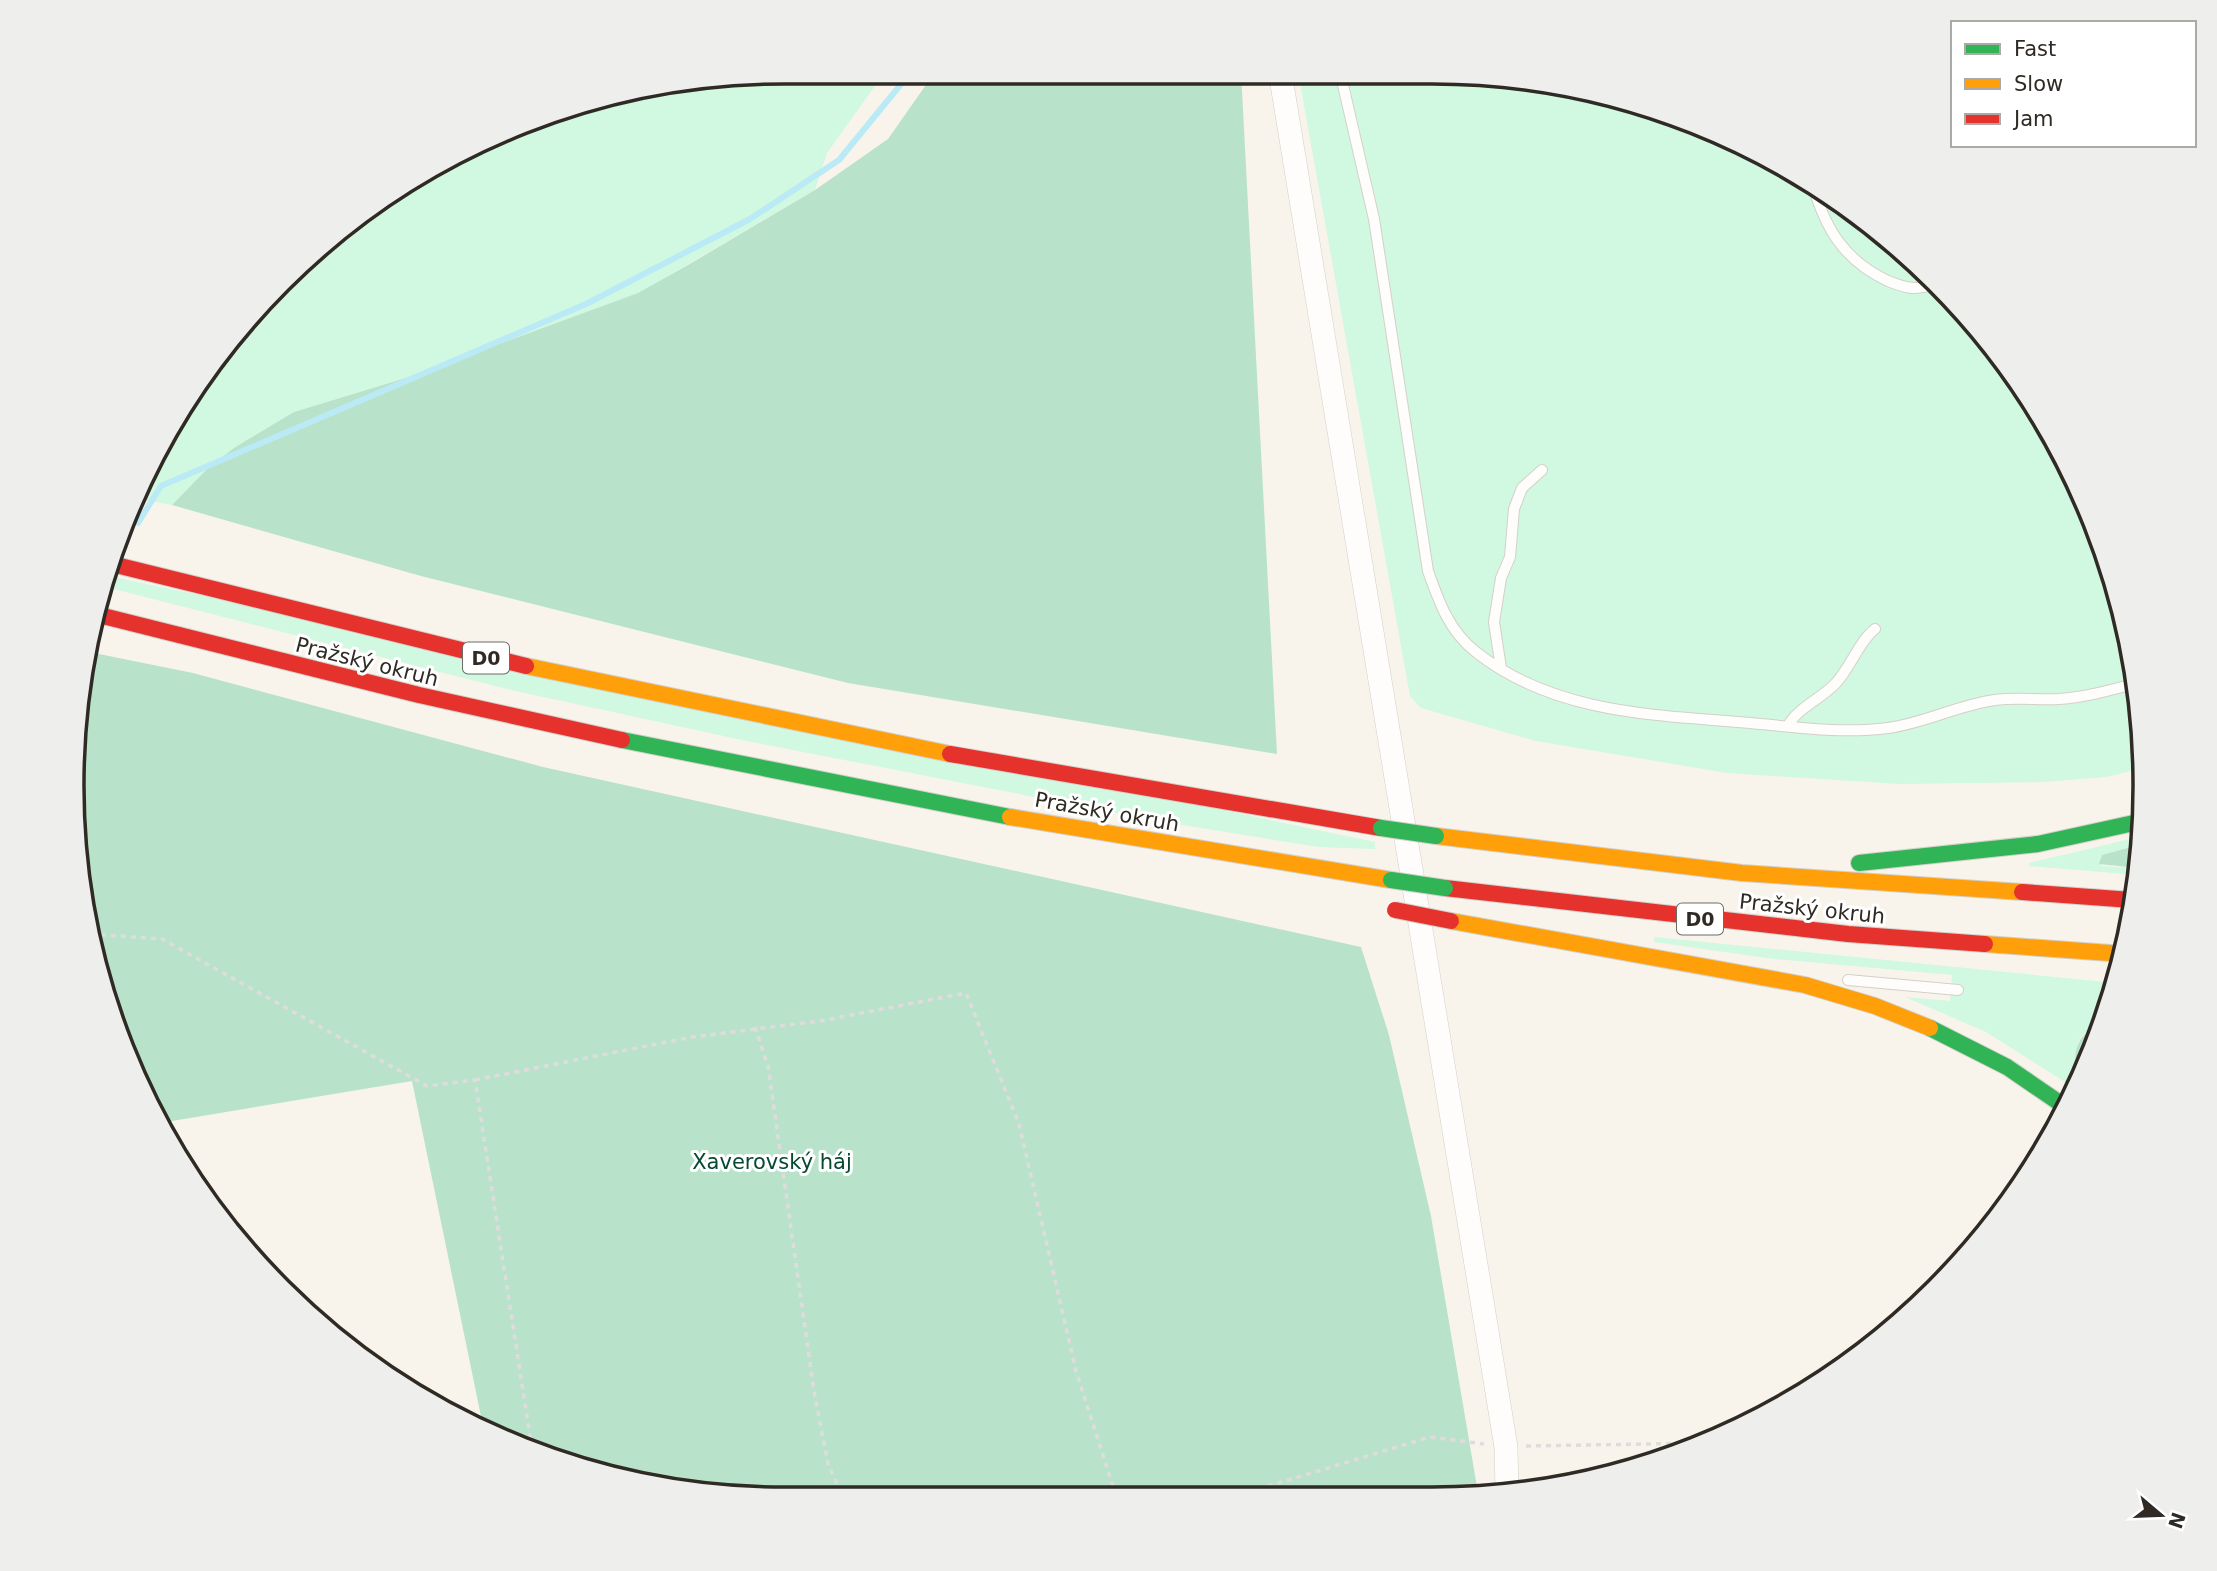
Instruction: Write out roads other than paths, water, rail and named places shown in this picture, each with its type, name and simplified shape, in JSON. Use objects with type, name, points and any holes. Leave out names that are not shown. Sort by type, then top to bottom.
[{"type":"highway","name":"Pražský okruh","points":[[119,566],[393,637],[732,712],[1084,781],[1436,836],[1742,873],[2124,899]]},
{"type":"highway","name":"Pražský okruh","points":[[105,616],[485,712],[1121,837],[1445,888],[1848,934],[2112,953]]},
{"type":"highway","points":[[1742,873],[2007,850],[2072,839],[2131,824]]},
{"type":"highway","points":[[1121,837],[1278,879]]},
{"type":"highway","points":[[1389,908],[1805,985],[1844,995],[1955,1038],[2026,1079],[2058,1102]]},
{"type":"street","points":[[1282,84],[1506,1447],[1507,1482]]},
{"type":"lane","points":[[1342,84],[1374,219],[1428,571],[1440,605],[1456,634],[1476,652],[1501,668],[1574,701],[1615,711],[1788,726],[1885,728],[1927,721],[1975,703],[2089,696],[2126,687]]},
{"type":"lane","points":[[1818,200],[1834,238],[1852,259],[1899,285],[1915,289],[1925,286]]},
{"type":"lane","points":[[1501,668],[1494,622],[1501,578],[1511,548],[1514,509],[1522,488],[1542,470]]},
{"type":"lane","points":[[1788,726],[1797,711],[1818,701],[1838,681],[1875,629]]},
{"type":"lane","points":[[1451,921],[1819,976]]},
{"type":"lane","points":[[1833,978],[1958,990]]},
{"type":"waterway","points":[[138,523],[161,486],[586,304],[750,219],[839,160],[901,84]]},
{"type":"park label","name":"Xaverovský háj","points":[[772,1162]]}]
